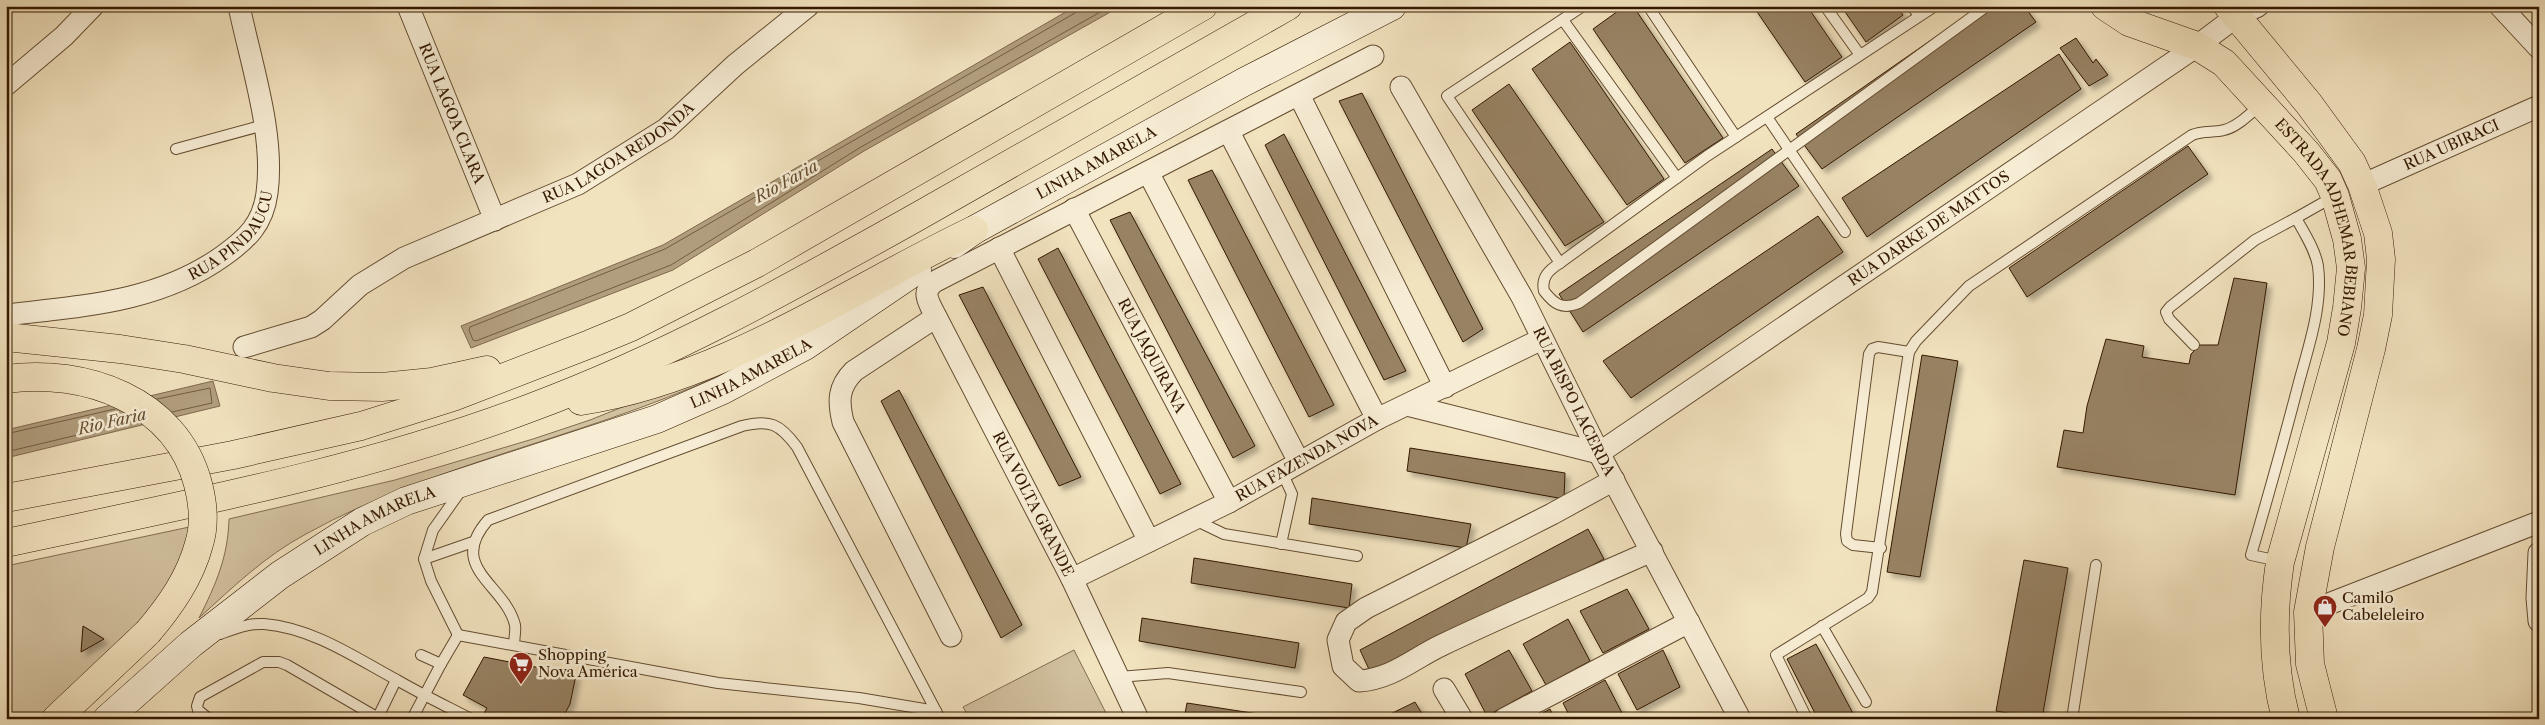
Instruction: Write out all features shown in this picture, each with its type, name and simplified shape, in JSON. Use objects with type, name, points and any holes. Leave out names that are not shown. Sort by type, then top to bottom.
[{"type":"main road","points":[[6,498],[233,455],[361,426],[453,397],[630,327],[757,263],[1203,6]]},
{"type":"main road","points":[[6,543],[320,474],[384,458],[530,408],[670,349],[752,307],[1288,6]]},
{"type":"main road","name":"LINHA AMARELA","points":[[107,719],[190,644],[280,575],[362,522],[406,501],[657,419],[756,374],[805,346],[974,230],[1244,82],[1392,6]]},
{"type":"main road","name":"ESTRADA ADHEMAR BEBIANO","points":[[2105,6],[2129,22],[2197,46],[2224,64],[2262,102],[2328,180],[2335,196],[2347,239],[2350,268],[2347,308],[2341,343],[2280,562],[2275,591],[2274,654],[2286,719]]},
{"type":"main road","points":[[2241,10],[2352,164],[2362,185],[2378,233],[2381,259],[2378,315],[2320,547],[2308,612],[2310,664],[2324,719]]},
{"type":"main road","points":[[530,408],[626,391],[669,378],[750,346],[916,258],[974,230]]},
{"type":"main road","points":[[6,338],[166,356],[273,378],[329,386],[382,388],[432,382],[480,370],[534,366]]},
{"type":"main road","points":[[6,350],[61,343]]},
{"type":"main road","points":[[6,379],[28,376],[58,376],[90,383],[146,408],[164,423],[188,459],[195,472],[200,492],[203,521],[200,544],[188,574],[171,604],[148,632],[56,719]]},
{"type":"street","points":[[6,84],[64,36],[93,6]]},
{"type":"street","name":"RUA PINDAUCU","points":[[6,315],[124,300],[159,290],[201,272],[241,243],[261,219],[267,193],[268,163],[264,125],[238,6]]},
{"type":"street","name":"RUA LAGOA CLARA","points":[[408,6],[495,220]]},
{"type":"street","name":"RUA LAGOA REDONDA","points":[[244,347],[312,327],[360,285],[404,258],[578,184],[666,129],[735,65],[808,6]]},
{"type":"street","points":[[2500,6],[2539,48]]},
{"type":"street","name":"RUA DARKE DE MATTOS","points":[[1599,453],[2197,46],[2241,10]]},
{"type":"street","points":[[1149,541],[999,248],[1229,132],[1373,56]]},
{"type":"street","name":"RUA BISPO LACERDA","points":[[1402,87],[1522,297],[1599,453],[1740,719]]},
{"type":"street","points":[[1299,95],[1445,387]]},
{"type":"street","name":"RUA UBIRACI","points":[[2362,185],[2539,106]]},
{"type":"street","points":[[1229,132],[1377,420]]},
{"type":"street","points":[[1148,172],[1291,467]]},
{"type":"street","name":"RUA JAQUIRANA","points":[[1074,209],[1229,502]]},
{"type":"street","name":"RUA VOLTA GRANDE","points":[[999,248],[934,282],[927,290],[927,298],[1072,578],[1138,719]]},
{"type":"street","points":[[936,317],[854,371],[845,381],[840,391],[840,407],[844,422],[950,636]]},
{"type":"street","name":"RUA FAZENDA NOVA","points":[[1072,578],[1229,502],[1377,420],[1542,339]]},
{"type":"street","points":[[1407,405],[1599,453]]},
{"type":"street","points":[[1614,480],[1552,514],[1366,608],[1346,622],[1338,640],[1343,666],[1359,681],[1374,680],[1391,674],[1440,646],[1652,551]]},
{"type":"street","points":[[2308,612],[2539,522]]},
{"type":"street","points":[[2539,553],[2537,598],[2539,620]]},
{"type":"street","points":[[1504,719],[1689,622]]},
{"type":"street","points":[[1444,689],[1462,719]]},
{"type":"lane","points":[[1560,263],[1448,96],[1583,6]]},
{"type":"lane","points":[[1648,6],[1736,136]]},
{"type":"lane","points":[[1825,6],[1860,55]]},
{"type":"lane","points":[[1912,6],[1919,16]]},
{"type":"lane","points":[[1935,6],[1736,136],[1560,263],[1545,277],[1544,291],[1553,303],[1563,307],[1573,306],[1987,6]]},
{"type":"lane","points":[[1563,20],[1677,178]]},
{"type":"lane","points":[[1807,719],[1776,655],[1868,598],[1872,592],[1881,548],[1908,352],[1916,341],[1969,286],[2192,135],[2199,132],[2224,130],[2233,126],[2262,102]]},
{"type":"lane","points":[[1767,117],[1846,232]]},
{"type":"lane","points":[[176,148],[264,125]]},
{"type":"lane","points":[[2194,345],[2169,319],[2166,312],[2170,307],[2255,240],[2335,196]]},
{"type":"lane","points":[[2280,562],[2251,555],[2277,468],[2315,323],[2318,265],[2296,218]]},
{"type":"lane","points":[[1881,548],[1853,544],[1847,541],[1846,534],[1869,354],[1872,349],[1878,347],[1908,352]]},
{"type":"lane","points":[[424,559],[473,542],[488,520],[501,514],[742,426],[756,423],[778,426],[797,447],[938,715]]},
{"type":"lane","points":[[1281,544],[1292,494],[1291,467]]},
{"type":"lane","points":[[458,635],[431,581],[424,559],[432,530],[468,480]]},
{"type":"lane","points":[[1194,519],[1224,534],[1357,556]]},
{"type":"lane","points":[[473,542],[474,560],[481,575],[506,608],[515,626],[514,645]]},
{"type":"lane","points":[[2072,719],[2096,565]]},
{"type":"lane","points":[[190,644],[238,627],[263,624],[294,630],[321,640],[472,719]]},
{"type":"lane","points":[[1822,626],[1866,702]]},
{"type":"lane","points":[[458,635],[718,682],[850,697],[938,715]]},
{"type":"lane","points":[[412,719],[458,635]]},
{"type":"lane","points":[[421,655],[441,664]]},
{"type":"lane","points":[[209,719],[198,710],[197,706],[200,698],[263,662],[271,661],[287,665],[378,718],[396,680]]},
{"type":"lane","points":[[1118,677],[1168,673],[1301,692]]},
{"type":"shaded area","points":[[749,361],[695,386],[639,408],[470,465],[359,507],[306,534],[277,552],[199,618],[211,594],[224,558],[229,519],[395,480],[533,439],[590,420],[717,369]]},
{"type":"shaded area","points":[[194,526],[171,591],[101,663],[41,719],[6,719],[6,566]]},
{"type":"shaded area","points":[[1074,650],[1107,715],[1100,719],[970,719],[963,707]]},
{"type":"water","name":"Rio Faria","points":[[1076,6],[1121,6],[864,151],[673,270],[471,348],[461,326],[663,245]]},
{"type":"water","name":"Rio Faria","points":[[213,381],[220,406],[6,458],[6,430]]},
{"type":"building","points":[[1625,6],[1633,6],[1723,138],[1685,163],[1593,29]]},
{"type":"building","points":[[1753,6],[1807,6],[1842,57],[1805,82]]},
{"type":"building","points":[[1841,6],[1897,6],[1903,15],[1866,42]]},
{"type":"building","points":[[1980,6],[2024,6],[2036,22],[1822,169],[1796,134]]},
{"type":"building","points":[[2076,38],[2093,63],[2096,59],[2108,75],[2089,86],[2060,48]]},
{"type":"building","points":[[1570,42],[1664,179],[1627,205],[1532,69]]},
{"type":"building","points":[[2059,54],[2081,89],[1867,237],[1842,198]]},
{"type":"building","points":[[1509,84],[1604,222],[1565,246],[1472,110]]},
{"type":"building","points":[[1362,93],[1483,329],[1463,342],[1339,101]]},
{"type":"building","points":[[1284,134],[1406,371],[1384,380],[1265,145]]},
{"type":"building","points":[[2188,146],[2208,174],[2027,297],[2009,268]]},
{"type":"building","points":[[1772,149],[1799,186],[1583,332],[1559,294]]},
{"type":"building","points":[[1212,170],[1334,405],[1309,417],[1188,180]]},
{"type":"building","points":[[1130,212],[1255,446],[1233,458],[1110,220]]},
{"type":"building","points":[[1818,216],[1843,252],[1631,398],[1603,361]]},
{"type":"building","points":[[1058,248],[1181,484],[1160,494],[1038,259]]},
{"type":"building","points":[[2234,278],[2267,283],[2235,495],[2057,467],[2064,430],[2083,433],[2087,406],[2106,339],[2144,346],[2142,357],[2189,364],[2191,354],[2200,345],[2218,345]]},
{"type":"building","points":[[983,287],[1081,477],[1059,486],[959,295]]},
{"type":"building","points":[[1922,355],[1958,361],[1920,577],[1887,572]]},
{"type":"building","points":[[899,390],[1022,625],[1001,638],[881,401]]},
{"type":"building","points":[[1410,448],[1565,473],[1564,499],[1407,471]]},
{"type":"building","points":[[1312,498],[1471,524],[1466,548],[1309,524]]},
{"type":"building","points":[[1588,529],[1604,559],[1374,680],[1360,650]]},
{"type":"building","points":[[1194,558],[1352,584],[1349,608],[1191,583]]},
{"type":"building","points":[[2024,560],[2068,568],[2042,719],[1996,711]]},
{"type":"building","points":[[1627,589],[1649,629],[1603,653],[1580,611]]},
{"type":"building","points":[[1142,618],[1299,643],[1295,668],[1139,641]]},
{"type":"building","points":[[1568,619],[1590,661],[1546,685],[1523,644]]},
{"type":"building","points":[[83,626],[104,639],[81,652]]},
{"type":"building","points":[[1816,644],[1856,719],[1818,719],[1787,659]]},
{"type":"building","points":[[1509,650],[1532,691],[1487,716],[1465,674]]},
{"type":"building","points":[[1663,650],[1680,687],[1637,710],[1618,674]]},
{"type":"building","name":"Shopping Nova América","points":[[484,657],[576,675],[570,704],[562,719],[481,719],[487,708],[463,695]]},
{"type":"building","points":[[1605,680],[1623,715],[1617,719],[1571,719],[1563,703]]},
{"type":"building","points":[[1415,702],[1425,719],[1380,719]]},
{"type":"building","points":[[1187,703],[1291,719],[1184,719]]},
{"type":"building","points":[[1550,709],[1555,719],[1532,719]]},
{"type":"place","name":"Camilo Cabeleleiro","points":[[2325,628]]},
{"type":"place","name":"Shopping Nova América","points":[[521,685]]}]
